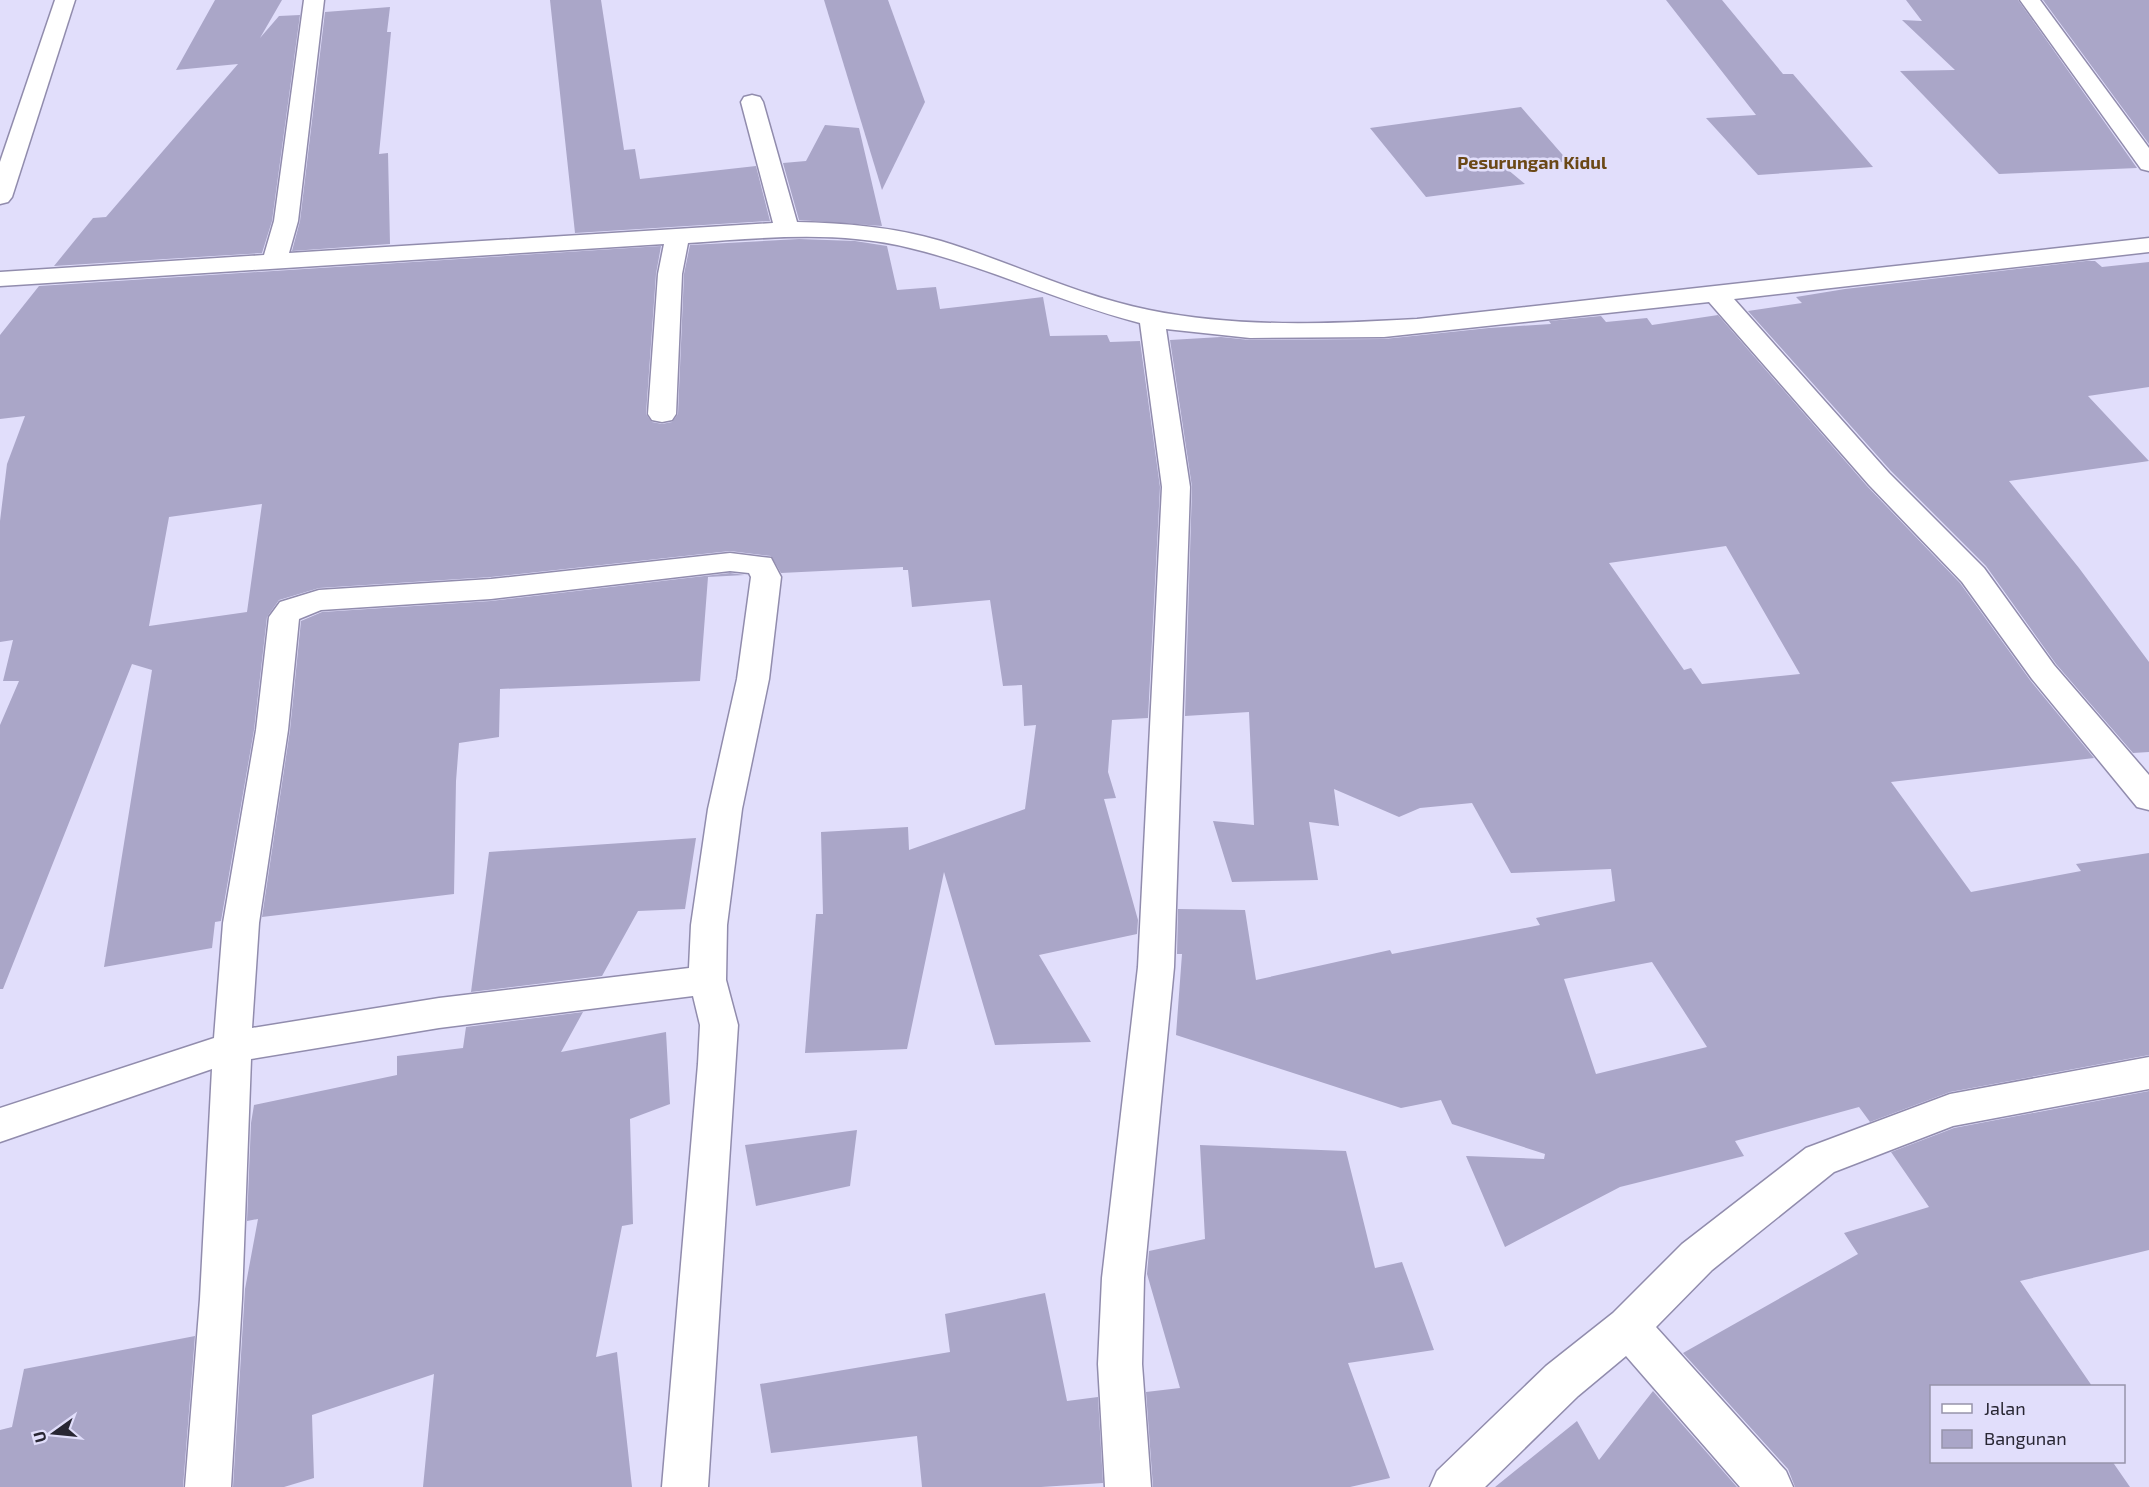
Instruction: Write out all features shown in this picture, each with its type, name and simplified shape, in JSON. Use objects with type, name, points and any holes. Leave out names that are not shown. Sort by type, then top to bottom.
[{"type":"street","points":[[0,197],[65,0]]},
{"type":"street","points":[[279,247],[314,0]]},
{"type":"street","points":[[2030,0],[2149,164]]},
{"type":"street","points":[[752,102],[781,208]]},
{"type":"street","points":[[0,279],[279,247],[677,237],[781,208],[853,231],[929,245],[1076,298],[1152,318],[1204,326],[1329,332],[1417,327],[2149,245]]},
{"type":"street","points":[[662,414],[670,274],[677,237]]},
{"type":"street","points":[[1716,294],[1879,479],[1973,575],[2043,672],[2149,798]]},
{"type":"street","points":[[1128,1487],[1120,1364],[1123,1278],[1156,968],[1176,487],[1152,318]]},
{"type":"street","points":[[208,1487],[208,1450],[221,1299],[232,1047],[241,923],[272,730],[284,618],[291,609],[319,600],[491,589],[730,562],[760,565],[766,577],[753,679],[725,809],[709,925],[708,980],[719,1025],[685,1487]]},
{"type":"street","points":[[0,1125],[232,1047],[439,1013],[708,980]]},
{"type":"street","points":[[1453,1487],[1562,1381],[1628,1326],[1697,1257],[1820,1160],[1950,1110],[2149,1073]]},
{"type":"street","points":[[1628,1326],[1770,1487]]},
{"type":"building","points":[[215,0],[282,0],[260,38],[279,16],[300,15],[272,221],[262,253],[54,266],[93,218],[106,217],[238,64],[176,70]]},
{"type":"building","points":[[550,0],[601,0],[624,150],[635,149],[640,179],[756,166],[770,221],[575,233]]},
{"type":"building","points":[[824,0],[888,0],[925,102],[882,190]]},
{"type":"building","points":[[1666,0],[1722,0],[1783,74],[1793,74],[1873,167],[1758,175],[1706,118],[1756,115]]},
{"type":"building","points":[[1906,0],[2018,0],[2137,168],[1999,174],[1900,71],[1955,70],[1902,20],[1922,21]]},
{"type":"building","points":[[2043,0],[2149,0],[2149,144]]},
{"type":"building","points":[[390,7],[387,32],[391,32],[379,154],[388,153],[390,244],[292,251],[300,221],[325,12]]},
{"type":"building","points":[[1521,107],[1568,161],[1507,169],[1525,184],[1426,197],[1370,128]]},
{"type":"building","points":[[825,125],[859,128],[882,226],[799,220],[783,163],[806,161]]},
{"type":"building","points":[[799,239],[855,241],[887,246],[897,290],[936,287],[940,309],[1043,297],[1050,336],[1107,335],[1110,342],[1140,341],[1160,487],[1148,718],[1112,720],[1108,772],[1116,798],[1104,799],[1138,920],[1137,934],[1039,955],[1091,1042],[995,1045],[944,872],[907,1049],[805,1053],[816,914],[823,914],[821,832],[908,827],[909,850],[1025,809],[1036,725],[1024,726],[1022,685],[1003,686],[990,600],[912,607],[908,570],[903,570],[903,567],[781,573],[771,556],[730,551],[491,577],[319,588],[279,600],[267,617],[254,730],[221,921],[215,922],[212,948],[104,967],[152,670],[132,664],[3,989],[0,989],[0,725],[19,681],[3,681],[13,640],[0,642],[0,521],[7,464],[25,416],[0,419],[0,335],[39,286],[661,246],[656,274],[646,414],[652,422],[662,424],[672,422],[678,414],[684,274],[690,245]],"holes":[[[262,504],[247,612],[149,626],[169,517]]]},
{"type":"building","points":[[2095,261],[2102,267],[2149,262],[2149,387],[2088,396],[2149,461],[2009,481],[2079,568],[2149,662],[2149,752],[2133,753],[2056,664],[1986,566],[1891,471],[1748,311],[1802,303],[1796,297],[1845,289]]},
{"type":"building","points":[[1718,315],[1867,486],[1960,583],[2030,680],[2094,758],[1891,782],[1971,892],[2081,871],[2076,864],[2149,853],[2149,1055],[1950,1092],[1870,1122],[1859,1107],[1735,1141],[1744,1156],[1620,1187],[1505,1247],[1466,1156],[1544,1159],[1545,1154],[1452,1124],[1441,1100],[1401,1108],[1176,1035],[1182,954],[1177,954],[1178,909],[1245,910],[1256,980],[1390,950],[1392,954],[1540,925],[1536,918],[1615,901],[1611,869],[1511,873],[1472,803],[1420,808],[1399,817],[1334,789],[1339,826],[1309,822],[1318,880],[1232,882],[1213,821],[1254,825],[1249,712],[1185,716],[1192,487],[1170,340],[1221,337],[1250,340],[1384,339],[1551,324],[1549,321],[1601,316],[1606,322],[1647,318],[1652,325]],"holes":[[[1726,546],[1800,674],[1702,684],[1691,668],[1684,670],[1609,563]],[[1652,962],[1707,1047],[1596,1074],[1564,979]]]},
{"type":"building","points":[[730,573],[745,575],[708,577],[700,681],[500,689],[499,737],[459,743],[454,894],[262,917],[290,730],[301,621],[322,612],[491,601]]},
{"type":"building","points":[[696,838],[685,909],[638,911],[602,976],[471,992],[489,852]]},
{"type":"building","points":[[583,1012],[561,1052],[666,1032],[670,1104],[630,1119],[633,1224],[622,1226],[596,1357],[617,1352],[632,1487],[423,1487],[434,1374],[312,1415],[314,1478],[284,1487],[233,1487],[245,1289],[258,1219],[247,1221],[251,1123],[254,1105],[397,1075],[397,1056],[463,1048],[466,1027]]},
{"type":"building","points":[[2149,1091],[2149,1250],[2020,1281],[2091,1385],[1930,1385],[1930,1463],[2113,1463],[2130,1487],[1795,1487],[1788,1469],[1683,1353],[1858,1254],[1844,1233],[1929,1207],[1891,1152],[1954,1128]]},
{"type":"building","points":[[857,1130],[850,1186],[756,1206],[745,1145]]},
{"type":"building","points":[[1200,1145],[1346,1151],[1375,1268],[1402,1262],[1434,1350],[1348,1363],[1390,1478],[1350,1487],[1153,1487],[1146,1392],[1180,1388],[1147,1274],[1149,1251],[1205,1239]]},
{"type":"building","points":[[1045,1293],[1067,1401],[1098,1397],[1103,1483],[1041,1487],[922,1487],[917,1436],[771,1453],[760,1384],[950,1352],[945,1314]]},
{"type":"building","points":[[195,1336],[183,1487],[0,1487],[0,1430],[12,1427],[24,1369]]},
{"type":"building","points":[[1653,1391],[1737,1487],[1495,1487],[1577,1421],[1599,1460]]},
{"type":"district","name":"Pesurungan Kidul","points":[[1532,163]]}]
